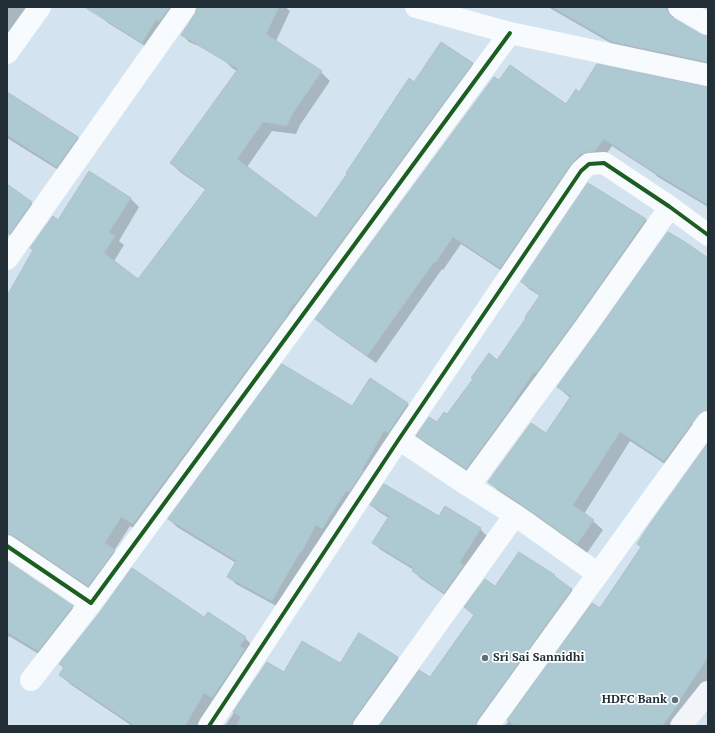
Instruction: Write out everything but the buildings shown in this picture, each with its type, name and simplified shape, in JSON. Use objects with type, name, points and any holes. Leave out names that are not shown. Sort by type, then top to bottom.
[{"type":"street","points":[[7,53],[40,7]]},
{"type":"street","points":[[8,256],[185,7]]},
{"type":"street","points":[[416,7],[475,15],[510,33],[708,75]]},
{"type":"street","points":[[679,7],[708,24]]},
{"type":"street","points":[[31,680],[91,604],[510,33]]},
{"type":"street","points":[[209,726],[581,171],[589,164],[604,163],[670,207],[708,235]]},
{"type":"street","points":[[469,486],[586,326],[670,207]]},
{"type":"street","points":[[488,726],[708,422]]},
{"type":"street","points":[[400,440],[515,515],[598,574]]},
{"type":"street","points":[[364,726],[515,515]]},
{"type":"street","points":[[7,546],[91,604]]},
{"type":"street","points":[[681,726],[708,692]]},
{"type":"cycle path","points":[[7,546],[91,603],[510,33]]},
{"type":"cycle path","points":[[209,726],[399,439],[581,171],[589,164],[604,163],[670,207],[708,235]]},
{"type":"place","name":"Sri Sai Sannidhi","points":[[485,658]]},
{"type":"place","name":"HDFC Bank","points":[[675,700]]}]
